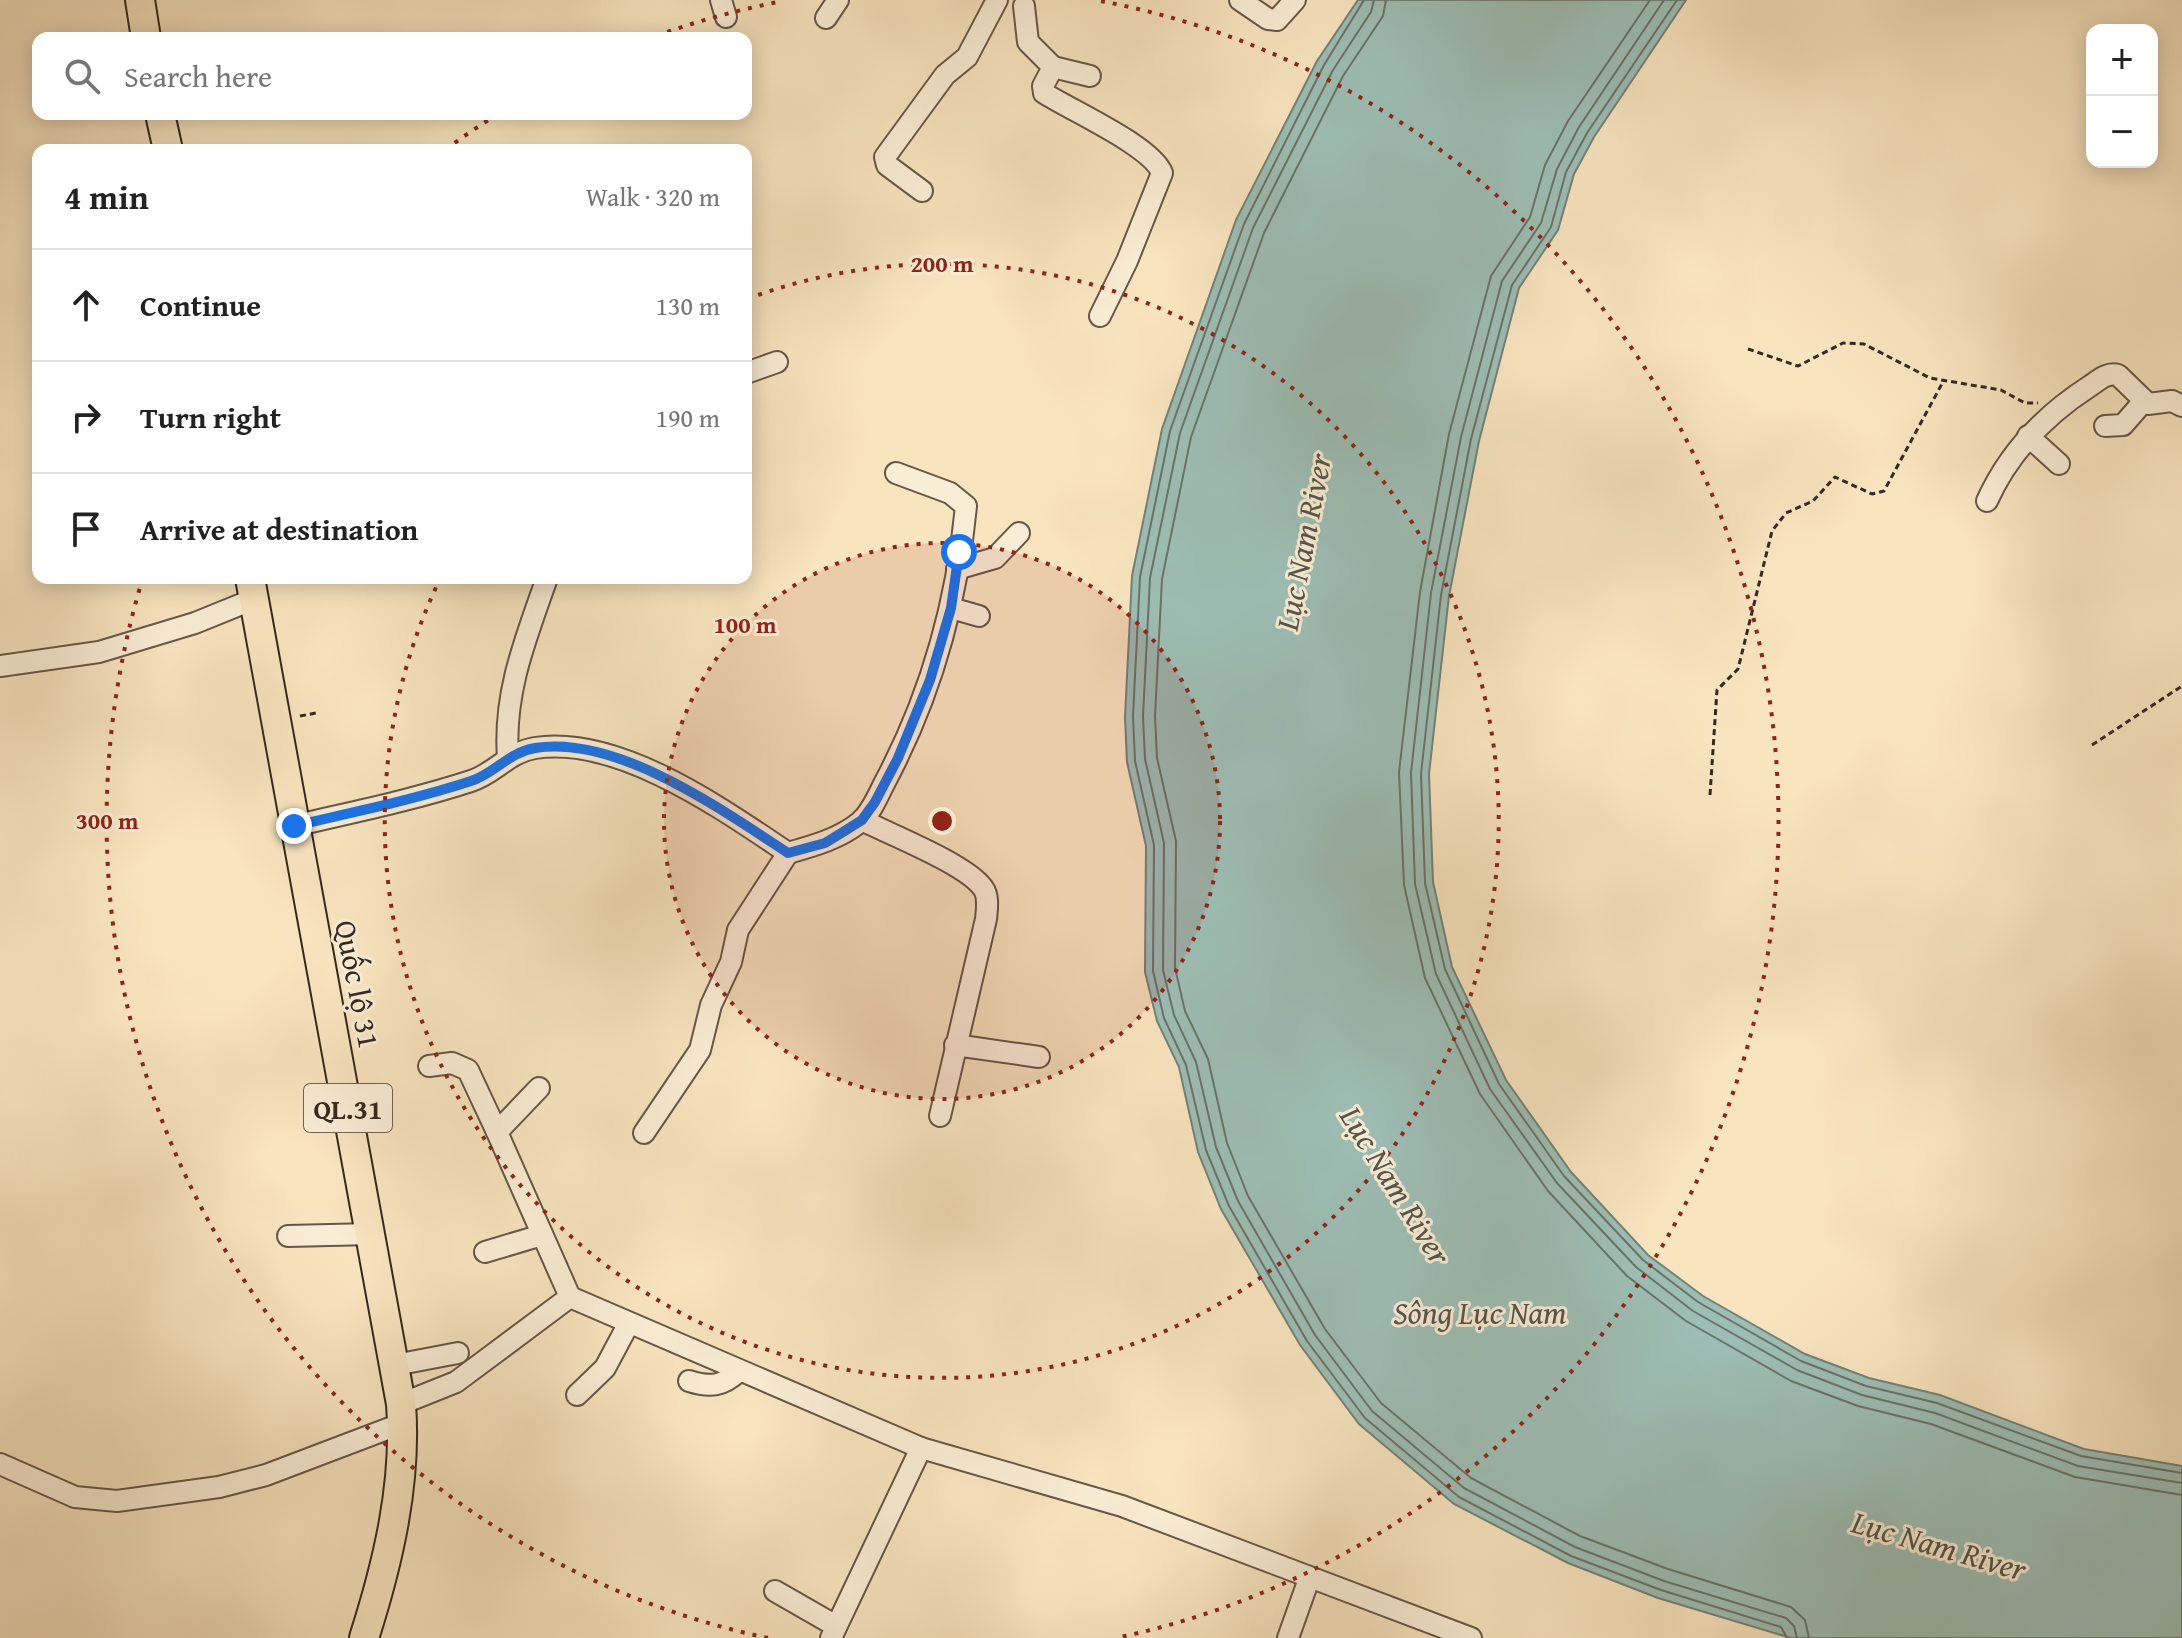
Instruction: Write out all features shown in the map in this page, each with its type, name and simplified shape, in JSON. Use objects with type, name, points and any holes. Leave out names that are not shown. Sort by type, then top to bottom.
[{"type":"highway","points":[[140,0],[145,32]]},
{"type":"highway","points":[[161,120],[167,144]]},
{"type":"highway","name":"Quốc lộ 31","points":[[252,588],[356,1194],[372,1234],[402,1413],[397,1505],[364,1638]]},
{"type":"street","points":[[826,18],[838,0]]},
{"type":"street","points":[[922,191],[887,165],[885,157],[945,75],[967,57],[997,0]]},
{"type":"street","points":[[1003,0],[1031,3],[1028,42],[1053,67],[1090,76]]},
{"type":"street","points":[[1240,0],[1268,19],[1277,20],[1295,0]]},
{"type":"street","points":[[1053,67],[1043,86],[1044,93],[1118,136],[1154,162],[1162,173],[1127,261],[1100,316]]},
{"type":"street","points":[[752,371],[777,362]]},
{"type":"street","points":[[1987,501],[2028,436],[2065,402],[2114,373],[2144,401],[2156,404],[2172,401],[2182,406]]},
{"type":"street","points":[[2105,426],[2123,425],[2144,401]]},
{"type":"street","points":[[2028,436],[2059,464]]},
{"type":"street","points":[[644,1133],[700,1050],[711,1005],[731,962],[738,930],[788,853],[825,843],[862,820],[898,758],[914,721],[951,608],[966,506],[950,493],[896,473]]},
{"type":"street","points":[[957,569],[995,558],[1019,533]]},
{"type":"street","points":[[508,758],[506,719],[515,669],[545,584]]},
{"type":"street","points":[[0,666],[128,644],[195,623],[252,588]]},
{"type":"street","points":[[951,608],[979,616]]},
{"type":"street","points":[[294,826],[468,782],[523,750],[549,747],[690,789],[788,853]]},
{"type":"street","points":[[862,820],[951,864],[978,883],[987,896],[986,919],[940,1116]]},
{"type":"street","points":[[955,1045],[1039,1057]]},
{"type":"street","points":[[429,1066],[452,1063],[468,1070],[530,1200],[570,1297],[921,1448],[1122,1506],[1471,1638]]},
{"type":"street","points":[[497,1132],[539,1088]]},
{"type":"street","points":[[288,1236],[372,1234]]},
{"type":"street","points":[[485,1252],[542,1235]]},
{"type":"street","points":[[0,1464],[75,1497],[117,1501],[219,1487],[266,1475],[402,1413],[456,1382],[570,1297]]},
{"type":"street","points":[[577,1395],[605,1368],[629,1323]]},
{"type":"street","points":[[395,1365],[458,1353]]},
{"type":"street","points":[[689,1381],[715,1386],[727,1382],[739,1371]]},
{"type":"street","points":[[775,1591],[834,1632],[921,1448]]},
{"type":"street","points":[[1288,1638],[1309,1579]]},
{"type":"path","points":[[1748,349],[1798,366],[1843,343],[1864,344],[1930,378],[2001,390],[2025,403],[2065,402]]},
{"type":"path","points":[[1710,795],[1717,690],[1738,669],[1772,531],[1786,513],[1813,501],[1835,477],[1872,494],[1884,491],[1944,380]]},
{"type":"path","points":[[2092,745],[2182,686]]},
{"type":"water","name":"Sông Lục Nam","points":[[1358,0],[1686,0],[1594,137],[1574,174],[1558,230],[1519,288],[1479,441],[1449,596],[1429,774],[1433,882],[1452,967],[1506,1080],[1571,1172],[1648,1255],[1703,1296],[1805,1354],[1869,1378],[1940,1395],[2084,1449],[2182,1466],[2182,1638],[1791,1638],[1658,1598],[1568,1563],[1454,1504],[1359,1424],[1300,1345],[1221,1209],[1198,1152],[1179,1067],[1157,1021],[1145,972],[1146,846],[1127,762],[1125,717],[1132,576],[1162,429],[1236,220],[1317,61]]},
{"type":"route","points":[[294,826],[481,778],[523,750],[549,747],[618,759],[690,789],[788,853],[825,843],[862,820],[898,758],[930,680],[946,629],[959,552]]},
{"type":"water label","name":"Lục Nam River","points":[[1303,542]]},
{"type":"water label","name":"Lục Nam River","points":[[1396,1185]]},
{"type":"water label","name":"Lục Nam River","points":[[1939,1545]]}]
